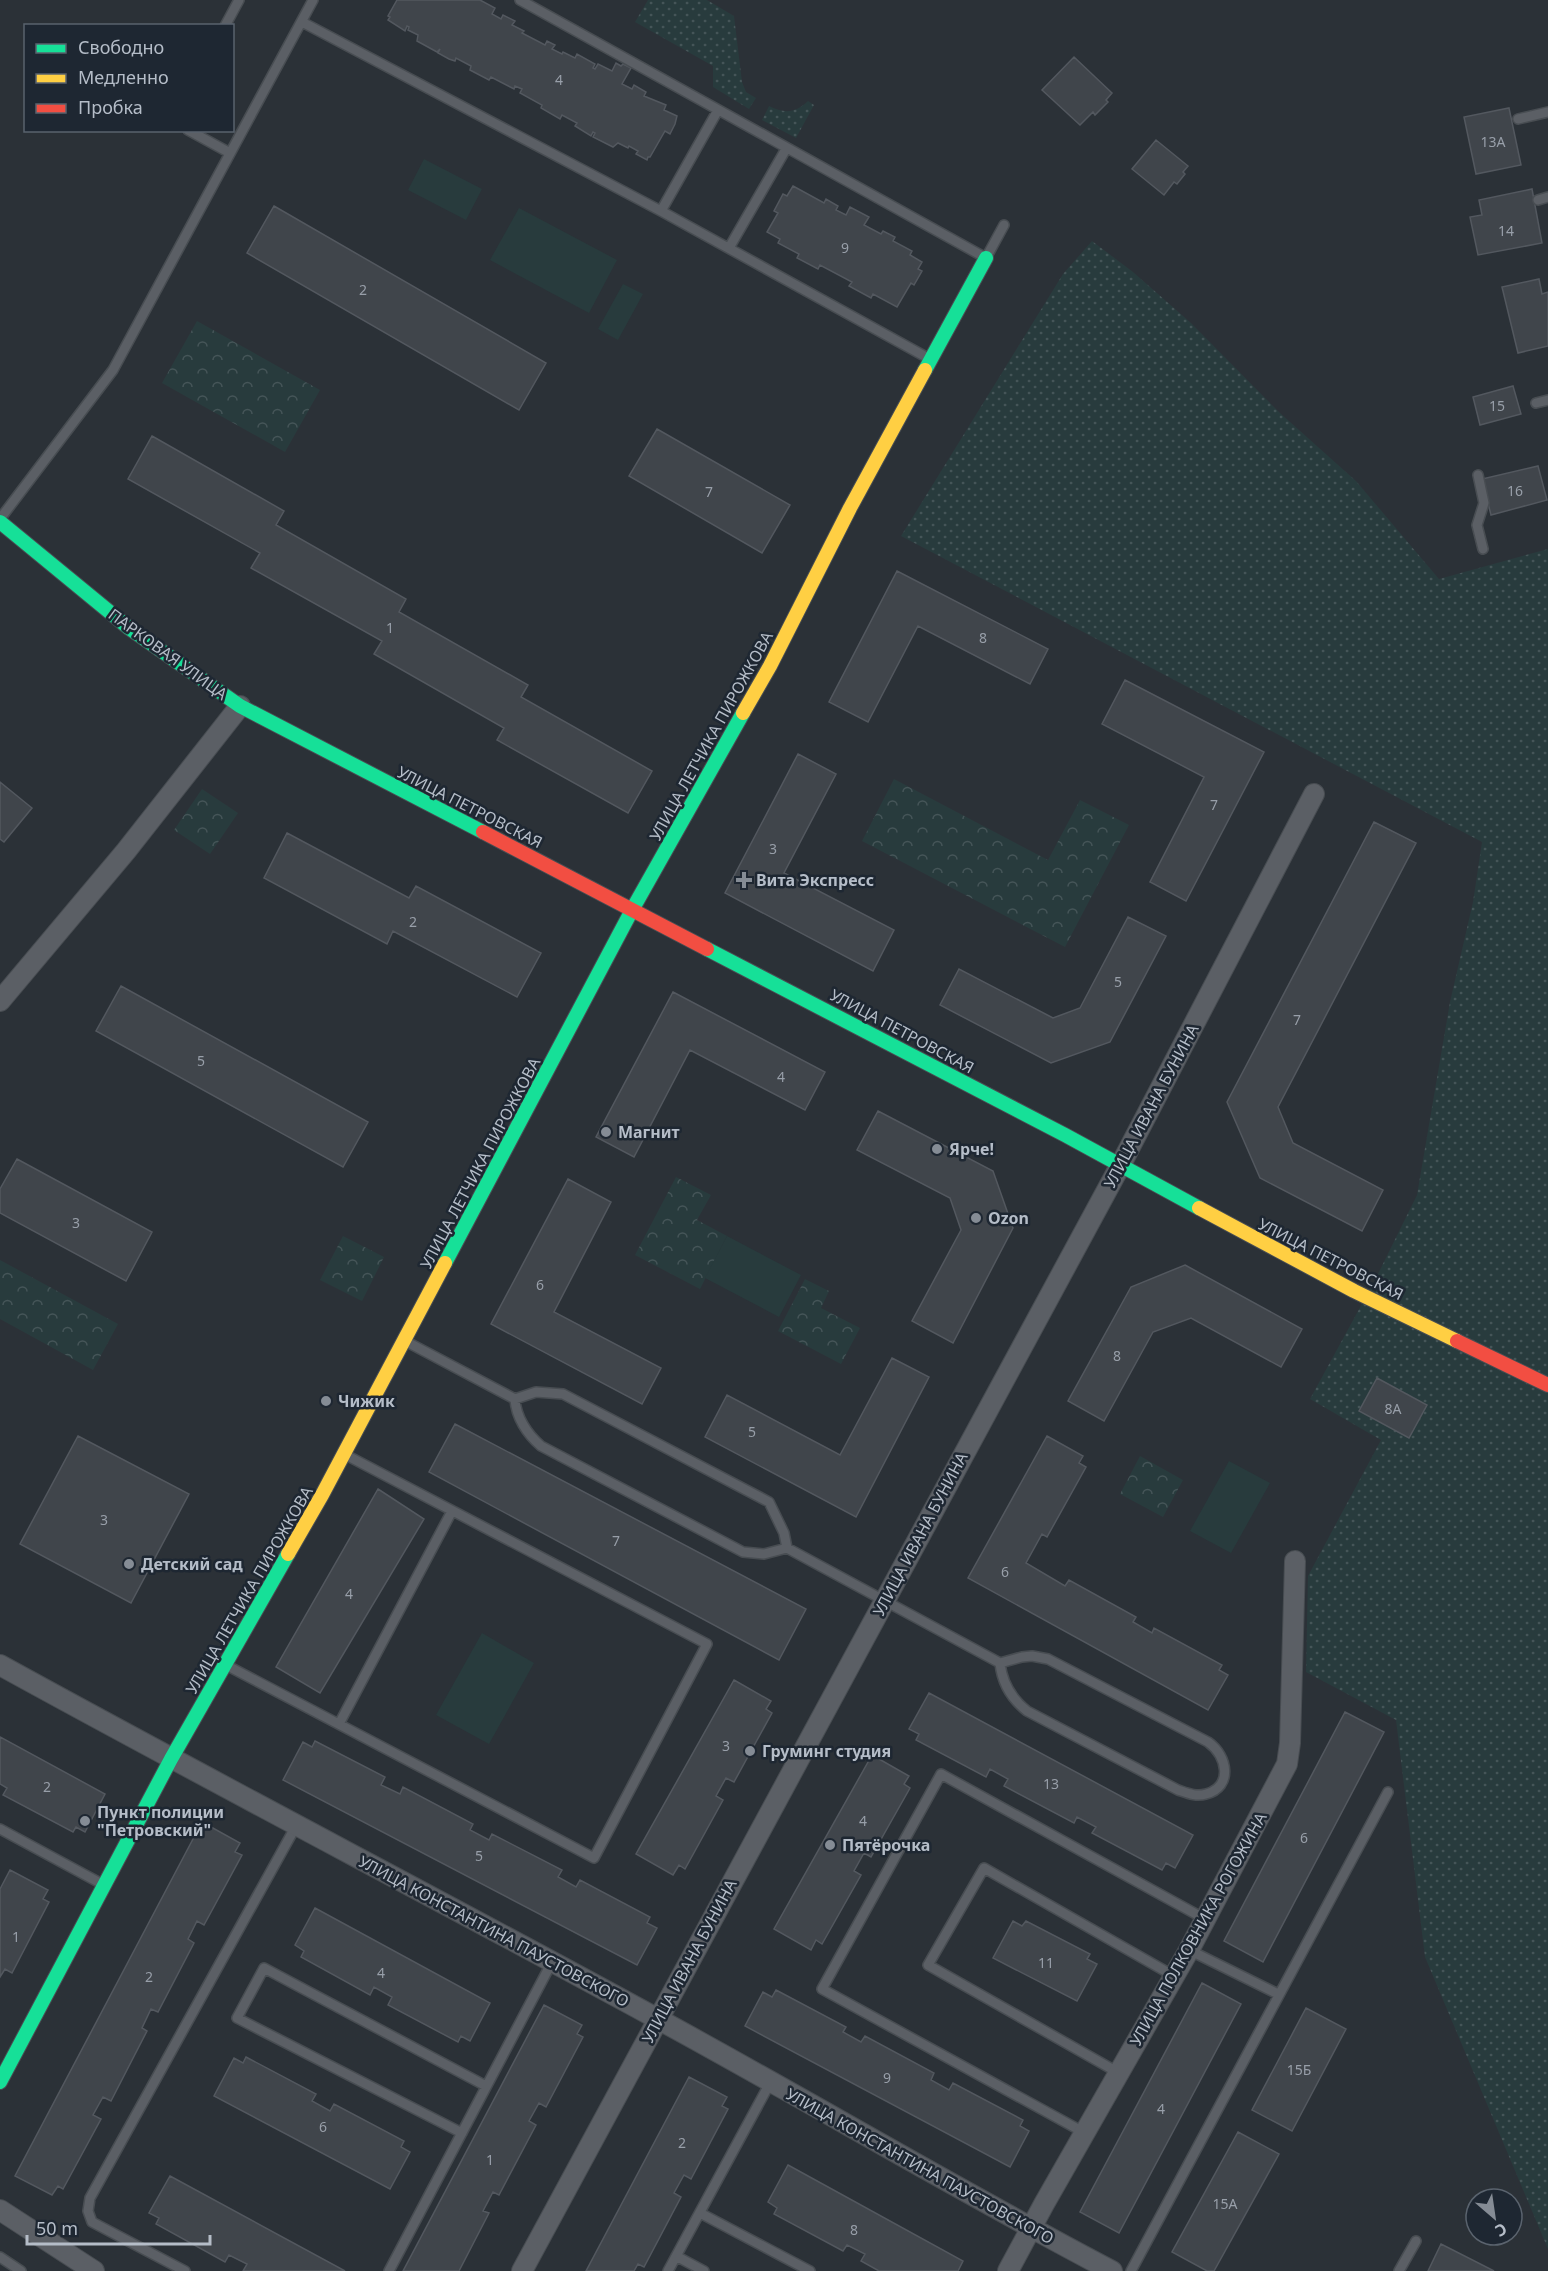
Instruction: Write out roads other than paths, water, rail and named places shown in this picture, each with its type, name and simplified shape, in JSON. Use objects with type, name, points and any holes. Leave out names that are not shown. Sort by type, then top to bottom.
[{"type":"street","name":"УЛИЦА ЛЕТЧИКА ПИРОЖКОВА","points":[[0,2082],[171,1759],[344,1454],[405,1341],[632,910],[770,666],[850,508],[986,258]]},
{"type":"street","name":"ПАРКОВАЯ УЛИЦА","points":[[0,520],[129,628],[240,706],[126,851],[0,1001]]},
{"type":"street","name":"УЛИЦА ПЕТРОВСКАЯ","points":[[240,706],[1065,1135],[1354,1291],[1548,1385]]},
{"type":"street","name":"УЛИЦА ИВАНА БУНИНА","points":[[522,2271],[1120,1166],[1314,794]]},
{"type":"street","name":"УЛИЦА ПОЛКОВНИКА РОГОЖИНА","points":[[1008,2271],[1189,1950],[1287,1764],[1290,1743],[1295,1561]]},
{"type":"street","name":"УЛИЦА КОНСТАНТИНА ПАУСТОВСКОГО","points":[[0,1665],[658,2019],[1030,2229],[1112,2271]]},
{"type":"street","points":[[0,2210],[94,2271]]},
{"type":"lane","points":[[226,24],[239,0]]},
{"type":"lane","points":[[0,520],[113,370],[313,0]]},
{"type":"lane","points":[[520,0],[986,258],[1004,225]]},
{"type":"lane","points":[[302,22],[661,211],[930,359]]},
{"type":"lane","points":[[661,211],[718,110]]},
{"type":"lane","points":[[1518,119],[1548,112]]},
{"type":"lane","points":[[192,132],[230,153]]},
{"type":"lane","points":[[729,248],[786,149]]},
{"type":"lane","points":[[1536,403],[1548,400]]},
{"type":"lane","points":[[1478,475],[1484,502],[1477,525],[1483,549]]},
{"type":"lane","points":[[405,1341],[515,1399],[536,1392],[563,1394],[769,1502],[781,1523],[787,1548]]},
{"type":"lane","points":[[515,1399],[524,1426],[541,1446],[743,1552],[764,1554],[787,1548],[1000,1663],[1022,1657],[1048,1659],[1208,1742],[1217,1749],[1225,1762],[1225,1772],[1221,1783],[1206,1794],[1193,1796],[1027,1711],[1010,1691],[1000,1663]]},
{"type":"lane","points":[[225,1665],[594,1858],[706,1644],[344,1454]]},
{"type":"lane","points":[[339,1724],[452,1510]]},
{"type":"lane","points":[[1085,2133],[822,1989],[941,1774],[1205,1919]]},
{"type":"lane","points":[[1131,2271],[1388,1792]]},
{"type":"lane","points":[[185,2271],[92,2222],[88,2211],[90,2198],[296,1826]]},
{"type":"lane","points":[[0,1829],[104,1886]]},
{"type":"lane","points":[[1119,2073],[928,1965],[984,1868],[1174,1976]]},
{"type":"lane","points":[[1189,1950],[1278,1994]]},
{"type":"lane","points":[[389,2271],[552,1962]]},
{"type":"lane","points":[[462,2133],[237,2018],[264,1968],[486,2086]]},
{"type":"lane","points":[[668,2271],[770,2083]]},
{"type":"lane","points":[[700,2213],[810,2271]]},
{"type":"lane","points":[[1399,2271],[1416,2241]]},
{"type":"lane","points":[[676,2256],[704,2271]]},
{"type":"lane","points":[[0,2258],[21,2271]]},
{"type":"place","name":"Вита Экспресс","points":[[744,880]]},
{"type":"place","name":"Магнит","points":[[606,1132]]},
{"type":"place","name":"Ярче!","points":[[937,1149]]},
{"type":"place","name":"Ozon","points":[[976,1218]]},
{"type":"place","name":"Чижик","points":[[326,1401]]},
{"type":"place","name":"Детский сад","points":[[129,1564]]},
{"type":"place","name":"Груминг студия","points":[[750,1751]]},
{"type":"place","name":"Пункт полиции \"Петровский\"","points":[[85,1821]]},
{"type":"place","name":"Пятёрочка","points":[[830,1845]]}]
